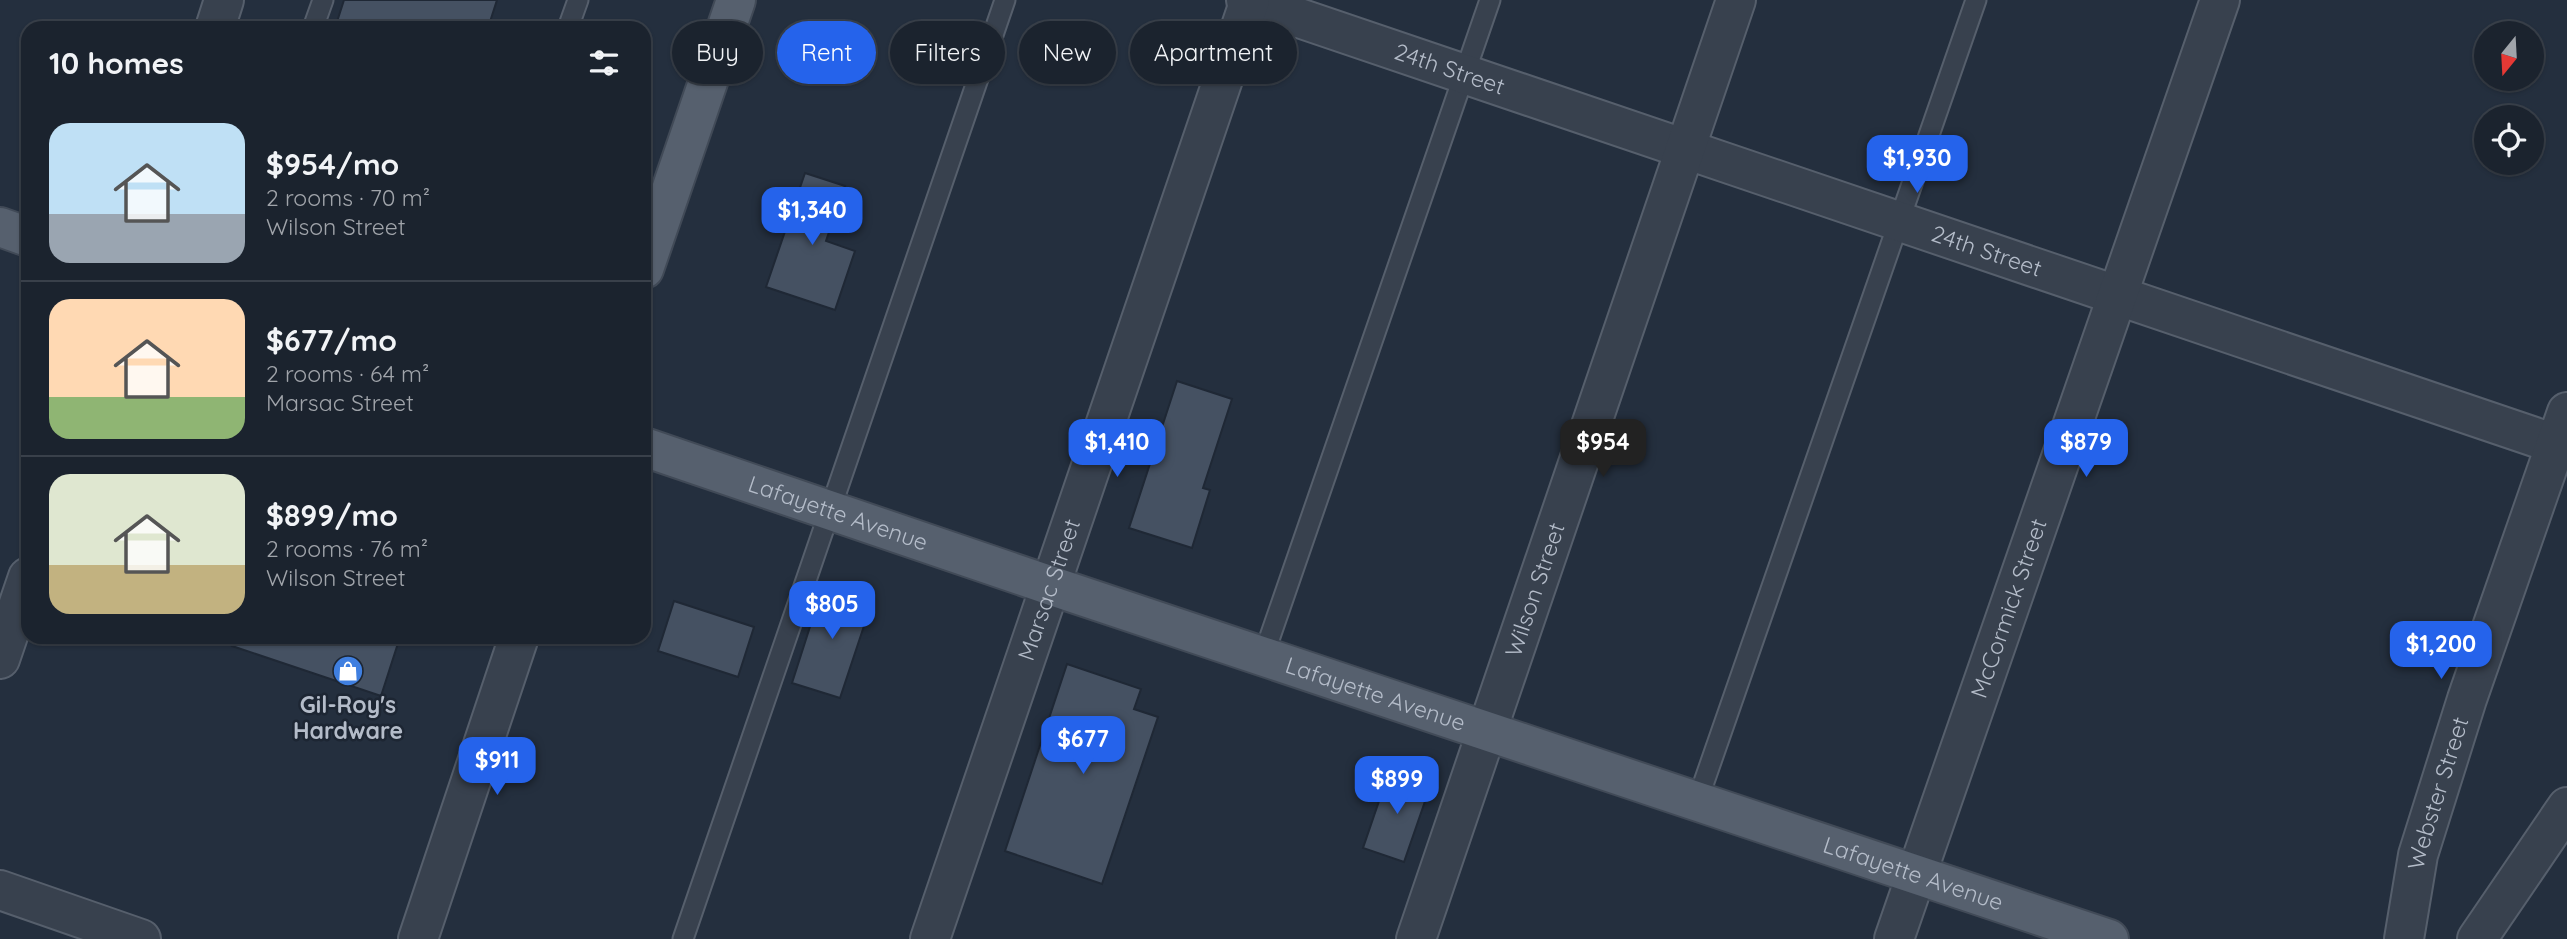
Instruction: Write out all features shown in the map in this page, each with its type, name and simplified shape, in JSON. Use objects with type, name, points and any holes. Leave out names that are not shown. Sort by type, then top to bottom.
[{"type":"main road","points":[[651,249],[736,0]]},
{"type":"main road","points":[[0,227],[21,234]]},
{"type":"main road","name":"Lafayette Avenue","points":[[651,449],[1049,586],[2109,939]]},
{"type":"street","points":[[217,21],[224,0]]},
{"type":"street","name":"24th Street","points":[[1248,0],[2119,295],[2563,434]]},
{"type":"street","name":"Marsac Street","points":[[930,939],[1248,0]]},
{"type":"street","name":"Wilson Street","points":[[1416,939],[1735,0]]},
{"type":"street","name":"McCormick Street","points":[[1894,939],[2220,0]]},
{"type":"street","name":"Webster Street","points":[[2404,939],[2422,842],[2467,699],[2563,434]]},
{"type":"street","points":[[0,659],[21,598]]},
{"type":"street","points":[[418,939],[517,644]]},
{"type":"street","points":[[2477,939],[2567,807]]},
{"type":"street","points":[[0,890],[97,932],[141,939]]},
{"type":"lane","points":[[316,21],[323,0]]},
{"type":"lane","points":[[570,21],[578,0]]},
{"type":"lane","points":[[683,939],[1005,0]]},
{"type":"lane","points":[[1263,657],[1490,0]]},
{"type":"lane","points":[[1697,802],[1976,0]]},
{"type":"building","points":[[344,0],[497,0],[490,21],[337,21]]},
{"type":"building","points":[[805,173],[845,186],[826,241],[855,251],[835,310],[766,287]]},
{"type":"building","points":[[1177,381],[1232,399],[1203,488],[1210,490],[1192,548],[1129,528]]},
{"type":"building","points":[[824,583],[873,599],[840,698],[792,683]]},
{"type":"building","points":[[674,601],[754,627],[738,677],[658,651]]},
{"type":"building","name":"Gil-Roy's Hardware","points":[[233,644],[398,644],[381,696],[232,646]]},
{"type":"building","points":[[1067,664],[1141,689],[1134,709],[1158,717],[1102,884],[1005,851]]},
{"type":"building","points":[[1390,769],[1431,784],[1404,862],[1363,848]]},
{"type":"place","name":"Gil-Roy's Hardware","points":[[348,671]]}]
